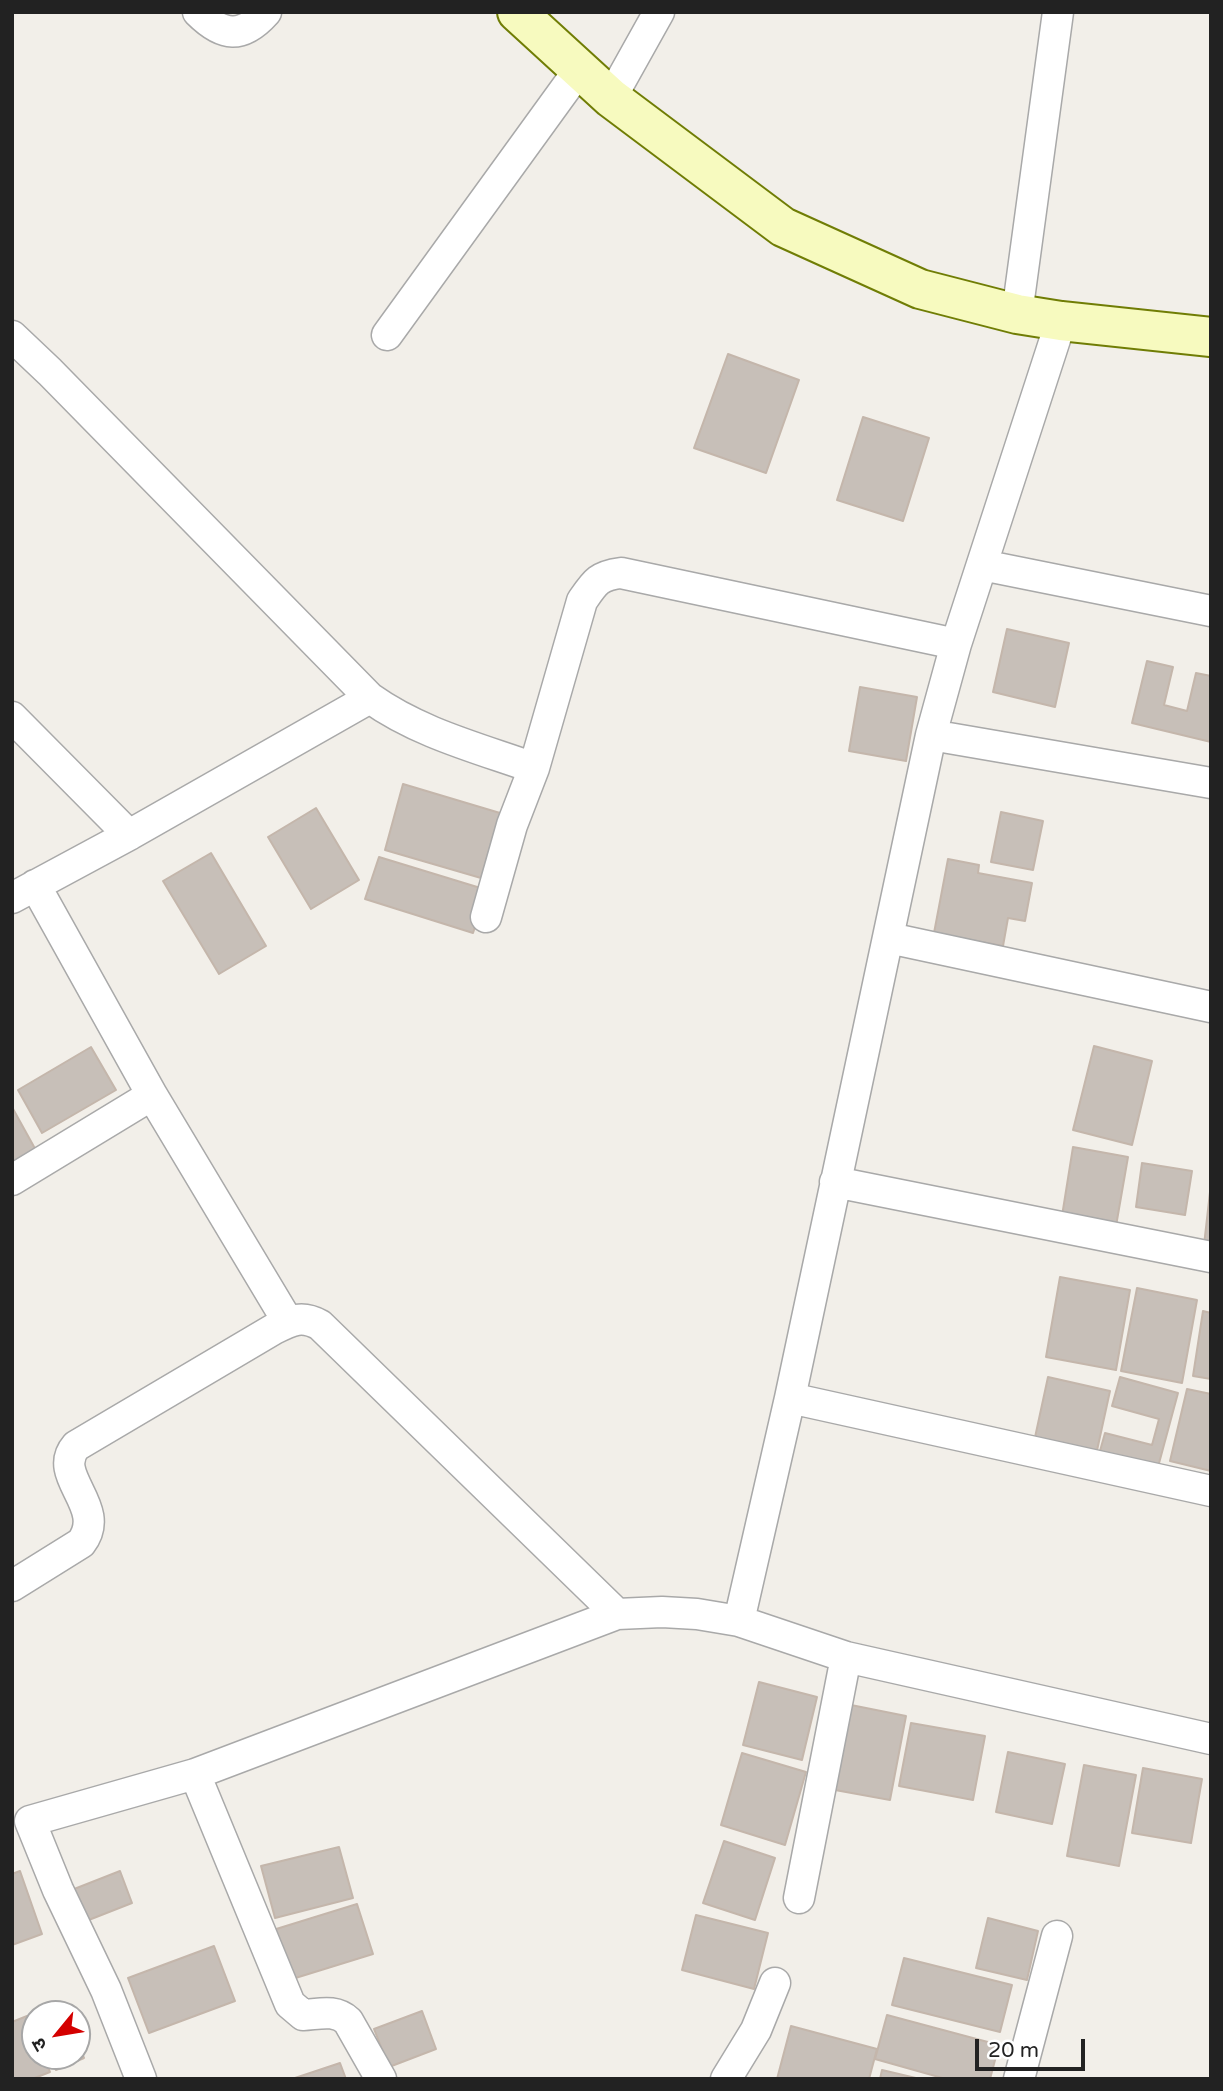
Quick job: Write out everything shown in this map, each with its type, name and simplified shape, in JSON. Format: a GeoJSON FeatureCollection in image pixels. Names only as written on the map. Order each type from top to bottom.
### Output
{"type":"FeatureCollection","features":[{"type":"Feature","properties":{"kind":"street"},"geometry":{"type":"LineString","coordinates":[[198,12],[218,28],[233,33],[245,31],[266,12]]}},
{"type":"Feature","properties":{"kind":"street"},"geometry":{"type":"LineString","coordinates":[[517,12],[611,98],[783,227],[920,289],[1017,314],[1211,337]]}},
{"type":"Feature","properties":{"kind":"street"},"geometry":{"type":"LineString","coordinates":[[611,98],[659,12]]}},
{"type":"Feature","properties":{"kind":"street"},"geometry":{"type":"LineString","coordinates":[[1017,314],[1058,12]]}},
{"type":"Feature","properties":{"kind":"street"},"geometry":{"type":"LineString","coordinates":[[387,335],[579,71]]}},
{"type":"Feature","properties":{"kind":"street"},"geometry":{"type":"LineString","coordinates":[[740,1621],[931,734],[956,644],[1061,321]]}},
{"type":"Feature","properties":{"kind":"street"},"geometry":{"type":"LineString","coordinates":[[12,336],[370,698],[394,716],[534,768]]}},
{"type":"Feature","properties":{"kind":"street"},"geometry":{"type":"LineString","coordinates":[[982,565],[1211,611]]}},
{"type":"Feature","properties":{"kind":"street"},"geometry":{"type":"LineString","coordinates":[[486,917],[512,825],[534,768],[582,601],[604,575],[621,573],[956,644]]}},
{"type":"Feature","properties":{"kind":"street"},"geometry":{"type":"LineString","coordinates":[[288,1322],[152,1095],[24,891],[129,835],[370,698]]}},
{"type":"Feature","properties":{"kind":"street"},"geometry":{"type":"LineString","coordinates":[[12,717],[129,835]]}},
{"type":"Feature","properties":{"kind":"street"},"geometry":{"type":"LineString","coordinates":[[931,734],[1211,783]]}},
{"type":"Feature","properties":{"kind":"street"},"geometry":{"type":"LineString","coordinates":[[889,938],[1211,1007]]}},
{"type":"Feature","properties":{"kind":"street"},"geometry":{"type":"LineString","coordinates":[[12,1180],[152,1095]]}},
{"type":"Feature","properties":{"kind":"street"},"geometry":{"type":"LineString","coordinates":[[835,1182],[1211,1257]]}},
{"type":"Feature","properties":{"kind":"street"},"geometry":{"type":"LineString","coordinates":[[12,1586],[81,1543],[87,1535],[90,1517],[70,1470],[71,1453],[76,1446],[288,1322],[309,1318],[320,1325],[617,1614]]}},
{"type":"Feature","properties":{"kind":"street"},"geometry":{"type":"LineString","coordinates":[[790,1398],[1211,1491]]}},
{"type":"Feature","properties":{"kind":"street"},"geometry":{"type":"LineString","coordinates":[[141,2079],[106,1990],[58,1890],[21,1823],[195,1773],[617,1614],[662,1612],[740,1621],[846,1657],[1211,1739]]}},
{"type":"Feature","properties":{"kind":"street"},"geometry":{"type":"LineString","coordinates":[[799,1898],[846,1657]]}},
{"type":"Feature","properties":{"kind":"street"},"geometry":{"type":"LineString","coordinates":[[195,1773],[290,2004],[303,2015],[333,2012],[341,2015],[348,2021],[381,2079]]}},
{"type":"Feature","properties":{"kind":"street"},"geometry":{"type":"LineString","coordinates":[[1019,2079],[1056,1936]]}},
{"type":"Feature","properties":{"kind":"street"},"geometry":{"type":"LineString","coordinates":[[726,2079],[756,2030],[775,1983]]}},
{"type":"Feature","properties":{"kind":"building"},"geometry":{"type":"Polygon","coordinates":[[[728,354],[799,380],[766,473],[694,448],[728,354]]]}},
{"type":"Feature","properties":{"kind":"building"},"geometry":{"type":"Polygon","coordinates":[[[863,417],[929,438],[903,521],[837,500],[863,417]]]}},
{"type":"Feature","properties":{"kind":"building"},"geometry":{"type":"Polygon","coordinates":[[[1007,629],[1069,643],[1055,707],[993,692],[1007,629]]]}},
{"type":"Feature","properties":{"kind":"building"},"geometry":{"type":"Polygon","coordinates":[[[1147,661],[1173,667],[1164,705],[1187,711],[1196,673],[1211,676],[1211,742],[1132,723],[1147,661]]]}},
{"type":"Feature","properties":{"kind":"building"},"geometry":{"type":"Polygon","coordinates":[[[860,687],[917,697],[906,761],[849,751],[860,687]]]}},
{"type":"Feature","properties":{"kind":"building"},"geometry":{"type":"Polygon","coordinates":[[[403,784],[500,813],[481,878],[385,850],[403,784]]]}},
{"type":"Feature","properties":{"kind":"building"},"geometry":{"type":"Polygon","coordinates":[[[316,808],[359,880],[311,909],[268,837],[316,808]]]}},
{"type":"Feature","properties":{"kind":"building"},"geometry":{"type":"Polygon","coordinates":[[[1001,812],[1043,821],[1033,870],[991,862],[1001,812]]]}},
{"type":"Feature","properties":{"kind":"building"},"geometry":{"type":"Polygon","coordinates":[[[211,853],[266,946],[219,974],[163,881],[211,853]]]}},
{"type":"Feature","properties":{"kind":"building"},"geometry":{"type":"Polygon","coordinates":[[[379,857],[487,890],[473,933],[365,899],[379,857]]]}},
{"type":"Feature","properties":{"kind":"building"},"geometry":{"type":"Polygon","coordinates":[[[948,859],[979,865],[978,873],[1032,883],[1025,921],[1008,918],[1003,946],[934,933],[948,859]]]}},
{"type":"Feature","properties":{"kind":"building"},"geometry":{"type":"Polygon","coordinates":[[[1094,1046],[1152,1061],[1132,1145],[1073,1130],[1094,1046]]]}},
{"type":"Feature","properties":{"kind":"building"},"geometry":{"type":"Polygon","coordinates":[[[91,1047],[116,1090],[42,1133],[18,1090],[91,1047]]]}},
{"type":"Feature","properties":{"kind":"building"},"geometry":{"type":"Polygon","coordinates":[[[12,1107],[38,1154],[12,1167],[12,1107]]]}},
{"type":"Feature","properties":{"kind":"building"},"geometry":{"type":"Polygon","coordinates":[[[1073,1147],[1128,1157],[1116,1226],[1062,1216],[1073,1147]]]}},
{"type":"Feature","properties":{"kind":"building"},"geometry":{"type":"Polygon","coordinates":[[[1142,1163],[1192,1171],[1185,1215],[1136,1207],[1142,1163]]]}},
{"type":"Feature","properties":{"kind":"building"},"geometry":{"type":"Polygon","coordinates":[[[1211,1183],[1211,1246],[1204,1245],[1211,1183]]]}},
{"type":"Feature","properties":{"kind":"building"},"geometry":{"type":"Polygon","coordinates":[[[1060,1277],[1130,1290],[1116,1370],[1046,1357],[1060,1277]]]}},
{"type":"Feature","properties":{"kind":"building"},"geometry":{"type":"Polygon","coordinates":[[[1137,1288],[1197,1300],[1182,1383],[1121,1371],[1137,1288]]]}},
{"type":"Feature","properties":{"kind":"building"},"geometry":{"type":"Polygon","coordinates":[[[1203,1311],[1211,1313],[1211,1379],[1193,1376],[1203,1311]]]}},
{"type":"Feature","properties":{"kind":"building"},"geometry":{"type":"Polygon","coordinates":[[[1048,1377],[1110,1391],[1096,1455],[1034,1442],[1048,1377]]]}},
{"type":"Feature","properties":{"kind":"building"},"geometry":{"type":"Polygon","coordinates":[[[1120,1377],[1178,1393],[1158,1467],[1100,1451],[1105,1433],[1152,1445],[1159,1419],[1112,1406],[1120,1377]]]}},
{"type":"Feature","properties":{"kind":"building"},"geometry":{"type":"Polygon","coordinates":[[[1187,1389],[1211,1394],[1211,1471],[1170,1461],[1187,1389]]]}},
{"type":"Feature","properties":{"kind":"building"},"geometry":{"type":"Polygon","coordinates":[[[759,1682],[817,1697],[802,1760],[743,1745],[759,1682]]]}},
{"type":"Feature","properties":{"kind":"building"},"geometry":{"type":"Polygon","coordinates":[[[851,1705],[906,1716],[890,1800],[835,1790],[851,1705]]]}},
{"type":"Feature","properties":{"kind":"building"},"geometry":{"type":"Polygon","coordinates":[[[911,1723],[985,1736],[973,1800],[899,1786],[911,1723]]]}},
{"type":"Feature","properties":{"kind":"building"},"geometry":{"type":"Polygon","coordinates":[[[1008,1752],[1065,1764],[1052,1824],[996,1812],[1008,1752]]]}},
{"type":"Feature","properties":{"kind":"building"},"geometry":{"type":"Polygon","coordinates":[[[742,1753],[806,1772],[785,1845],[721,1825],[742,1753]]]}},
{"type":"Feature","properties":{"kind":"building"},"geometry":{"type":"Polygon","coordinates":[[[1084,1765],[1136,1775],[1119,1866],[1067,1856],[1084,1765]]]}},
{"type":"Feature","properties":{"kind":"building"},"geometry":{"type":"Polygon","coordinates":[[[1143,1768],[1202,1779],[1191,1843],[1132,1833],[1143,1768]]]}},
{"type":"Feature","properties":{"kind":"building"},"geometry":{"type":"Polygon","coordinates":[[[724,1841],[775,1858],[755,1920],[703,1903],[724,1841]]]}},
{"type":"Feature","properties":{"kind":"building"},"geometry":{"type":"Polygon","coordinates":[[[339,1847],[353,1898],[275,1918],[261,1866],[339,1847]]]}},
{"type":"Feature","properties":{"kind":"building"},"geometry":{"type":"Polygon","coordinates":[[[20,1871],[42,1934],[12,1945],[12,1874],[20,1871]]]}},
{"type":"Feature","properties":{"kind":"building"},"geometry":{"type":"Polygon","coordinates":[[[120,1871],[132,1903],[76,1925],[64,1893],[120,1871]]]}},
{"type":"Feature","properties":{"kind":"building"},"geometry":{"type":"Polygon","coordinates":[[[357,1904],[373,1954],[289,1980],[273,1930],[357,1904]]]}},
{"type":"Feature","properties":{"kind":"building"},"geometry":{"type":"Polygon","coordinates":[[[696,1915],[768,1933],[754,1989],[682,1970],[696,1915]]]}},
{"type":"Feature","properties":{"kind":"building"},"geometry":{"type":"Polygon","coordinates":[[[988,1918],[1038,1931],[1027,1980],[976,1968],[988,1918]]]}},
{"type":"Feature","properties":{"kind":"building"},"geometry":{"type":"Polygon","coordinates":[[[214,1946],[235,2001],[149,2033],[128,1978],[214,1946]]]}},
{"type":"Feature","properties":{"kind":"building"},"geometry":{"type":"Polygon","coordinates":[[[904,1958],[1012,1985],[1000,2032],[892,2005],[904,1958]]]}},
{"type":"Feature","properties":{"kind":"building"},"geometry":{"type":"Polygon","coordinates":[[[422,2011],[436,2049],[389,2067],[374,2029],[422,2011]]]}},
{"type":"Feature","properties":{"kind":"building"},"geometry":{"type":"Polygon","coordinates":[[[887,2015],[999,2045],[990,2079],[946,2079],[875,2059],[887,2015]]]}},
{"type":"Feature","properties":{"kind":"building"},"geometry":{"type":"Polygon","coordinates":[[[21,2018],[21,2070],[50,2072],[32,2079],[12,2079],[12,2022],[21,2018]]]}},
{"type":"Feature","properties":{"kind":"building"},"geometry":{"type":"Polygon","coordinates":[[[791,2026],[877,2049],[869,2079],[777,2079],[791,2026]]]}},
{"type":"Feature","properties":{"kind":"building"},"geometry":{"type":"Polygon","coordinates":[[[340,2063],[346,2079],[292,2079],[340,2063]]]}},
{"type":"Feature","properties":{"kind":"building"},"geometry":{"type":"Polygon","coordinates":[[[882,2070],[920,2079],[880,2079],[882,2070]]]}}]}
